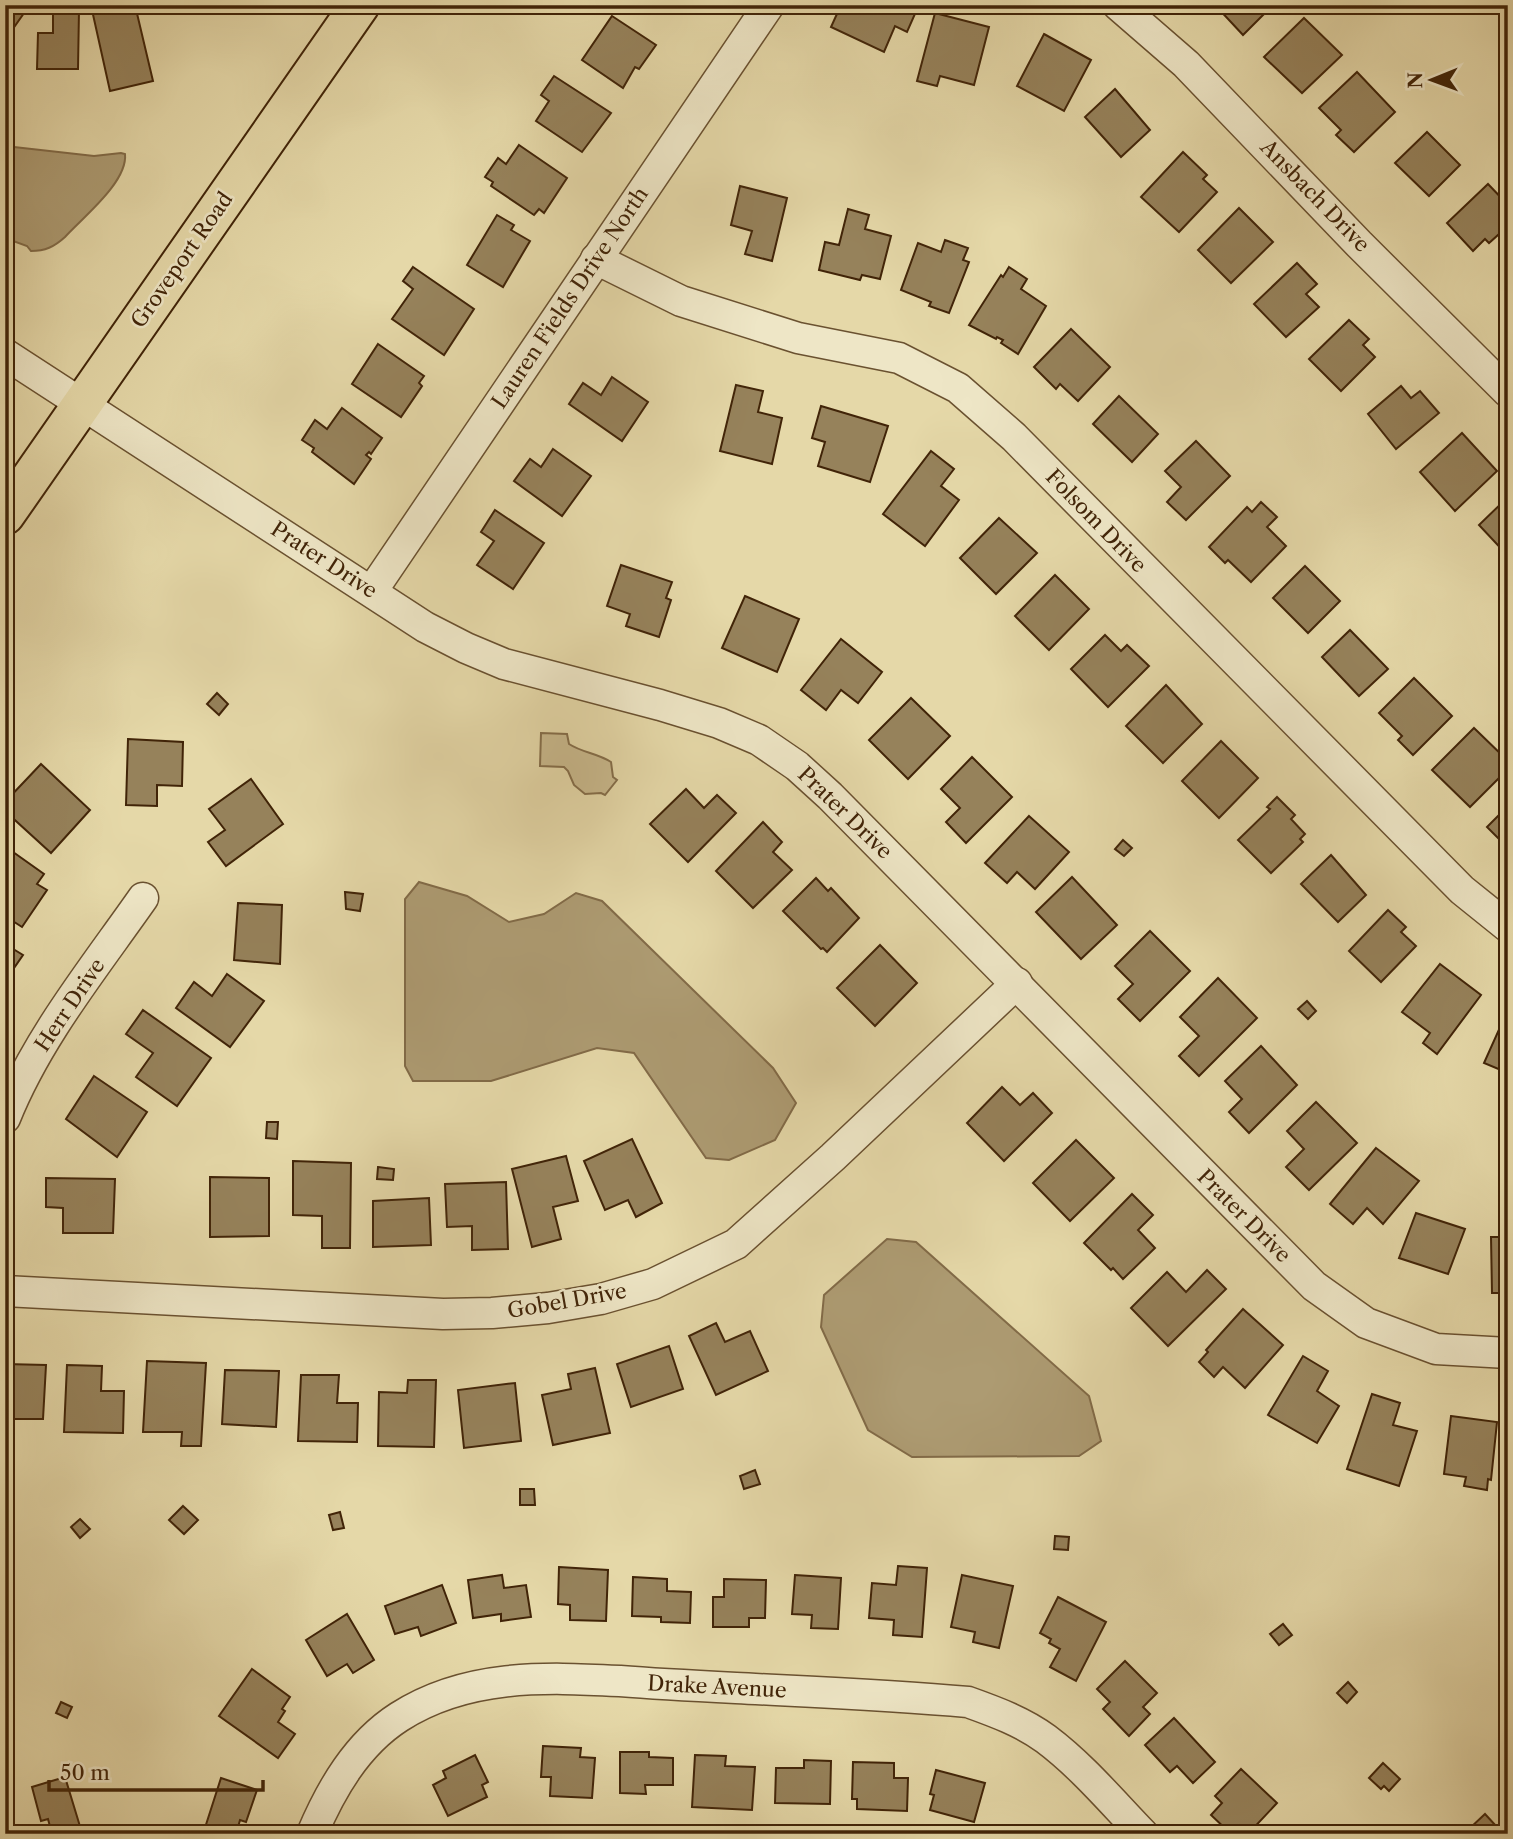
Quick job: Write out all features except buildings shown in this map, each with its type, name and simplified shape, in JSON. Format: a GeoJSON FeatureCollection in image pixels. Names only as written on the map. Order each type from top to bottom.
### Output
{"type":"FeatureCollection","features":[{"type":"Feature","properties":{"kind":"main road","name":"Groveport Road"},"geometry":{"type":"LineString","coordinates":[[5,515],[360,5]]}},
{"type":"Feature","properties":{"kind":"street","name":"Lauren Fields Drive North"},"geometry":{"type":"LineString","coordinates":[[372,591],[769,5]]}},
{"type":"Feature","properties":{"kind":"street","name":"Ansbach Drive"},"geometry":{"type":"LineString","coordinates":[[1118,5],[1186,64],[1359,244],[1508,392]]}},
{"type":"Feature","properties":{"kind":"street","name":"Folsom Drive"},"geometry":{"type":"LineString","coordinates":[[596,259],[681,301],[798,338],[899,358],[958,388],[1014,437],[1462,890],[1508,926]]}},
{"type":"Feature","properties":{"kind":"street","name":"Prater Drive"},"geometry":{"type":"LineString","coordinates":[[5,354],[425,627],[466,648],[504,664],[719,723],[759,740],[797,766],[830,796],[1314,1286],[1366,1324],[1436,1349],[1508,1353]]}},
{"type":"Feature","properties":{"kind":"street","name":"Herr Drive"},"geometry":{"type":"LineString","coordinates":[[5,1118],[43,1043],[143,898]]}},
{"type":"Feature","properties":{"kind":"street","name":"Gobel Drive"},"geometry":{"type":"LineString","coordinates":[[5,1291],[443,1314],[548,1308],[601,1299],[653,1284],[736,1244],[1017,984]]}},
{"type":"Feature","properties":{"kind":"street","name":"Drake Avenue"},"geometry":{"type":"LineString","coordinates":[[312,1834],[325,1803],[350,1763],[377,1734],[399,1717],[444,1695],[474,1685],[548,1678],[968,1702],[1014,1719],[1046,1739],[1143,1834]]}},
{"type":"Feature","properties":{"kind":"shaded area"},"geometry":{"type":"Polygon","coordinates":[[[5,146],[94,156],[121,153],[125,154],[124,165],[112,188],[65,237],[49,248],[31,251],[27,246],[5,238],[5,146]]]}},
{"type":"Feature","properties":{"kind":"shaded area"},"geometry":{"type":"Polygon","coordinates":[[[541,733],[567,734],[569,744],[611,762],[613,777],[617,780],[605,795],[585,794],[574,785],[564,767],[540,766],[541,733]]]}},
{"type":"Feature","properties":{"kind":"shaded area"},"geometry":{"type":"Polygon","coordinates":[[[419,882],[467,896],[509,922],[544,914],[576,893],[602,901],[773,1068],[796,1103],[775,1140],[729,1160],[706,1158],[634,1053],[597,1048],[491,1081],[413,1081],[405,1066],[405,899],[419,882]]]}},
{"type":"Feature","properties":{"kind":"shaded area"},"geometry":{"type":"Polygon","coordinates":[[[887,1239],[916,1242],[1089,1396],[1101,1441],[1079,1456],[912,1457],[868,1430],[821,1327],[824,1295],[887,1239]]]}}]}
